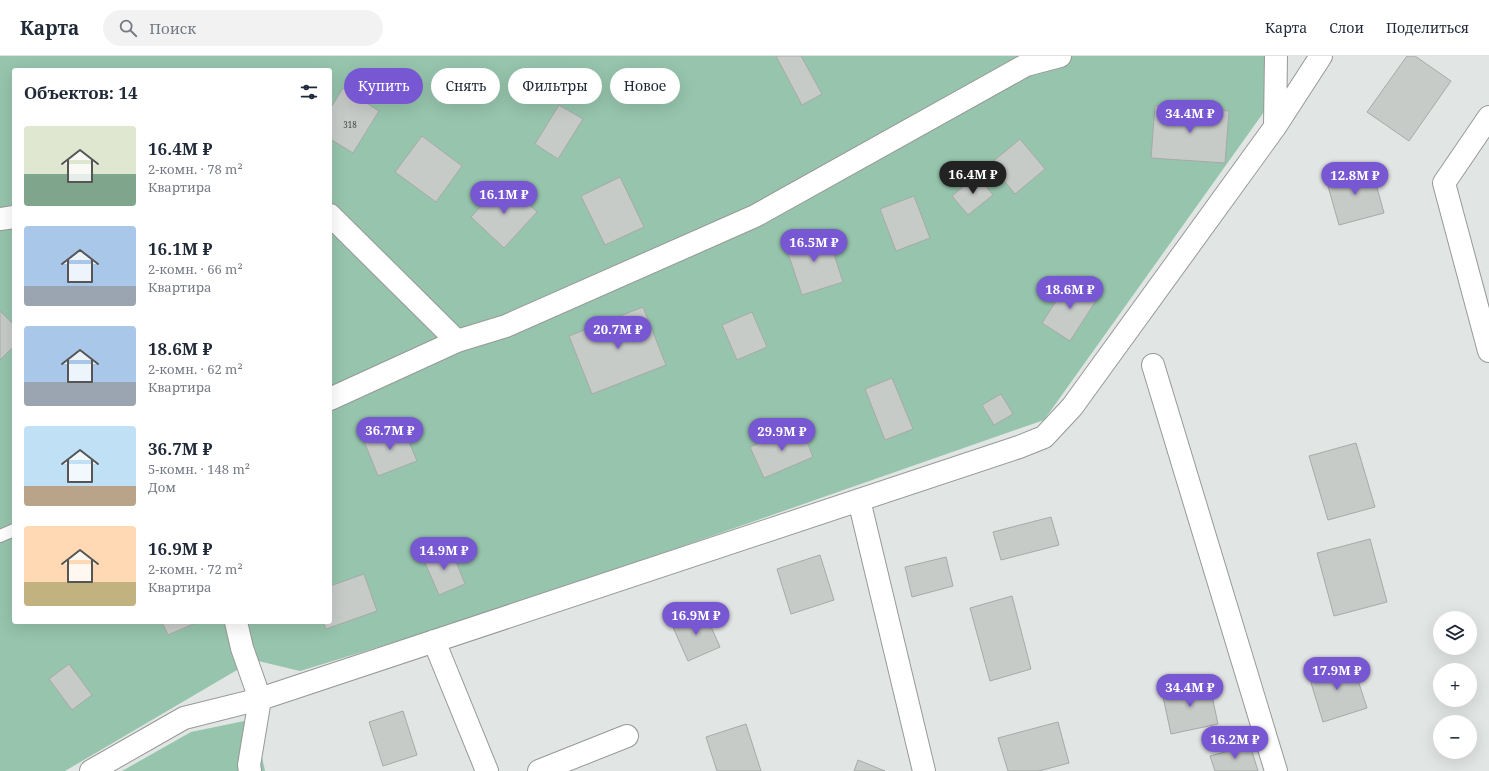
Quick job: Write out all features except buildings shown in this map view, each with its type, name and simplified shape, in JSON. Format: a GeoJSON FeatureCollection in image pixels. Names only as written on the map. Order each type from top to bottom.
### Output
{"type":"FeatureCollection","features":[{"type":"Feature","properties":{"kind":"street"},"geometry":{"type":"LineString","coordinates":[[332,398],[456,342],[506,326],[755,216],[1026,65],[1060,56]]}},
{"type":"Feature","properties":{"kind":"street"},"geometry":{"type":"LineString","coordinates":[[1275,127],[1276,56]]}},
{"type":"Feature","properties":{"kind":"street"},"geometry":{"type":"LineString","coordinates":[[91,771],[184,718],[260,699],[1019,447],[1044,437],[1072,407],[1275,127],[1321,56]]}},
{"type":"Feature","properties":{"kind":"street"},"geometry":{"type":"LineString","coordinates":[[1489,117],[1444,183],[1489,351]]}},
{"type":"Feature","properties":{"kind":"street"},"geometry":{"type":"LineString","coordinates":[[0,220],[12,217]]}},
{"type":"Feature","properties":{"kind":"street"},"geometry":{"type":"LineString","coordinates":[[332,217],[456,342]]}},
{"type":"Feature","properties":{"kind":"street"},"geometry":{"type":"LineString","coordinates":[[1153,365],[1276,771]]}},
{"type":"Feature","properties":{"kind":"street"},"geometry":{"type":"LineString","coordinates":[[859,500],[924,771]]}},
{"type":"Feature","properties":{"kind":"street"},"geometry":{"type":"LineString","coordinates":[[236,624],[242,648],[260,699],[249,766],[250,771]]}},
{"type":"Feature","properties":{"kind":"street"},"geometry":{"type":"LineString","coordinates":[[434,641],[487,771]]}},
{"type":"Feature","properties":{"kind":"street"},"geometry":{"type":"LineString","coordinates":[[539,771],[627,736]]}},
{"type":"Feature","properties":{"kind":"lane"},"geometry":{"type":"LineString","coordinates":[[0,536],[12,531]]}},
{"type":"Feature","properties":{"kind":"green space"},"geometry":{"type":"Polygon","coordinates":[[[0,56],[1270,56],[1266,109],[1044,420],[503,609],[300,671],[254,660],[65,771],[0,771],[0,56]]]}},
{"type":"Feature","properties":{"kind":"green space"},"geometry":{"type":"Polygon","coordinates":[[[254,719],[265,771],[122,771],[191,732],[254,719]]]}}]}
